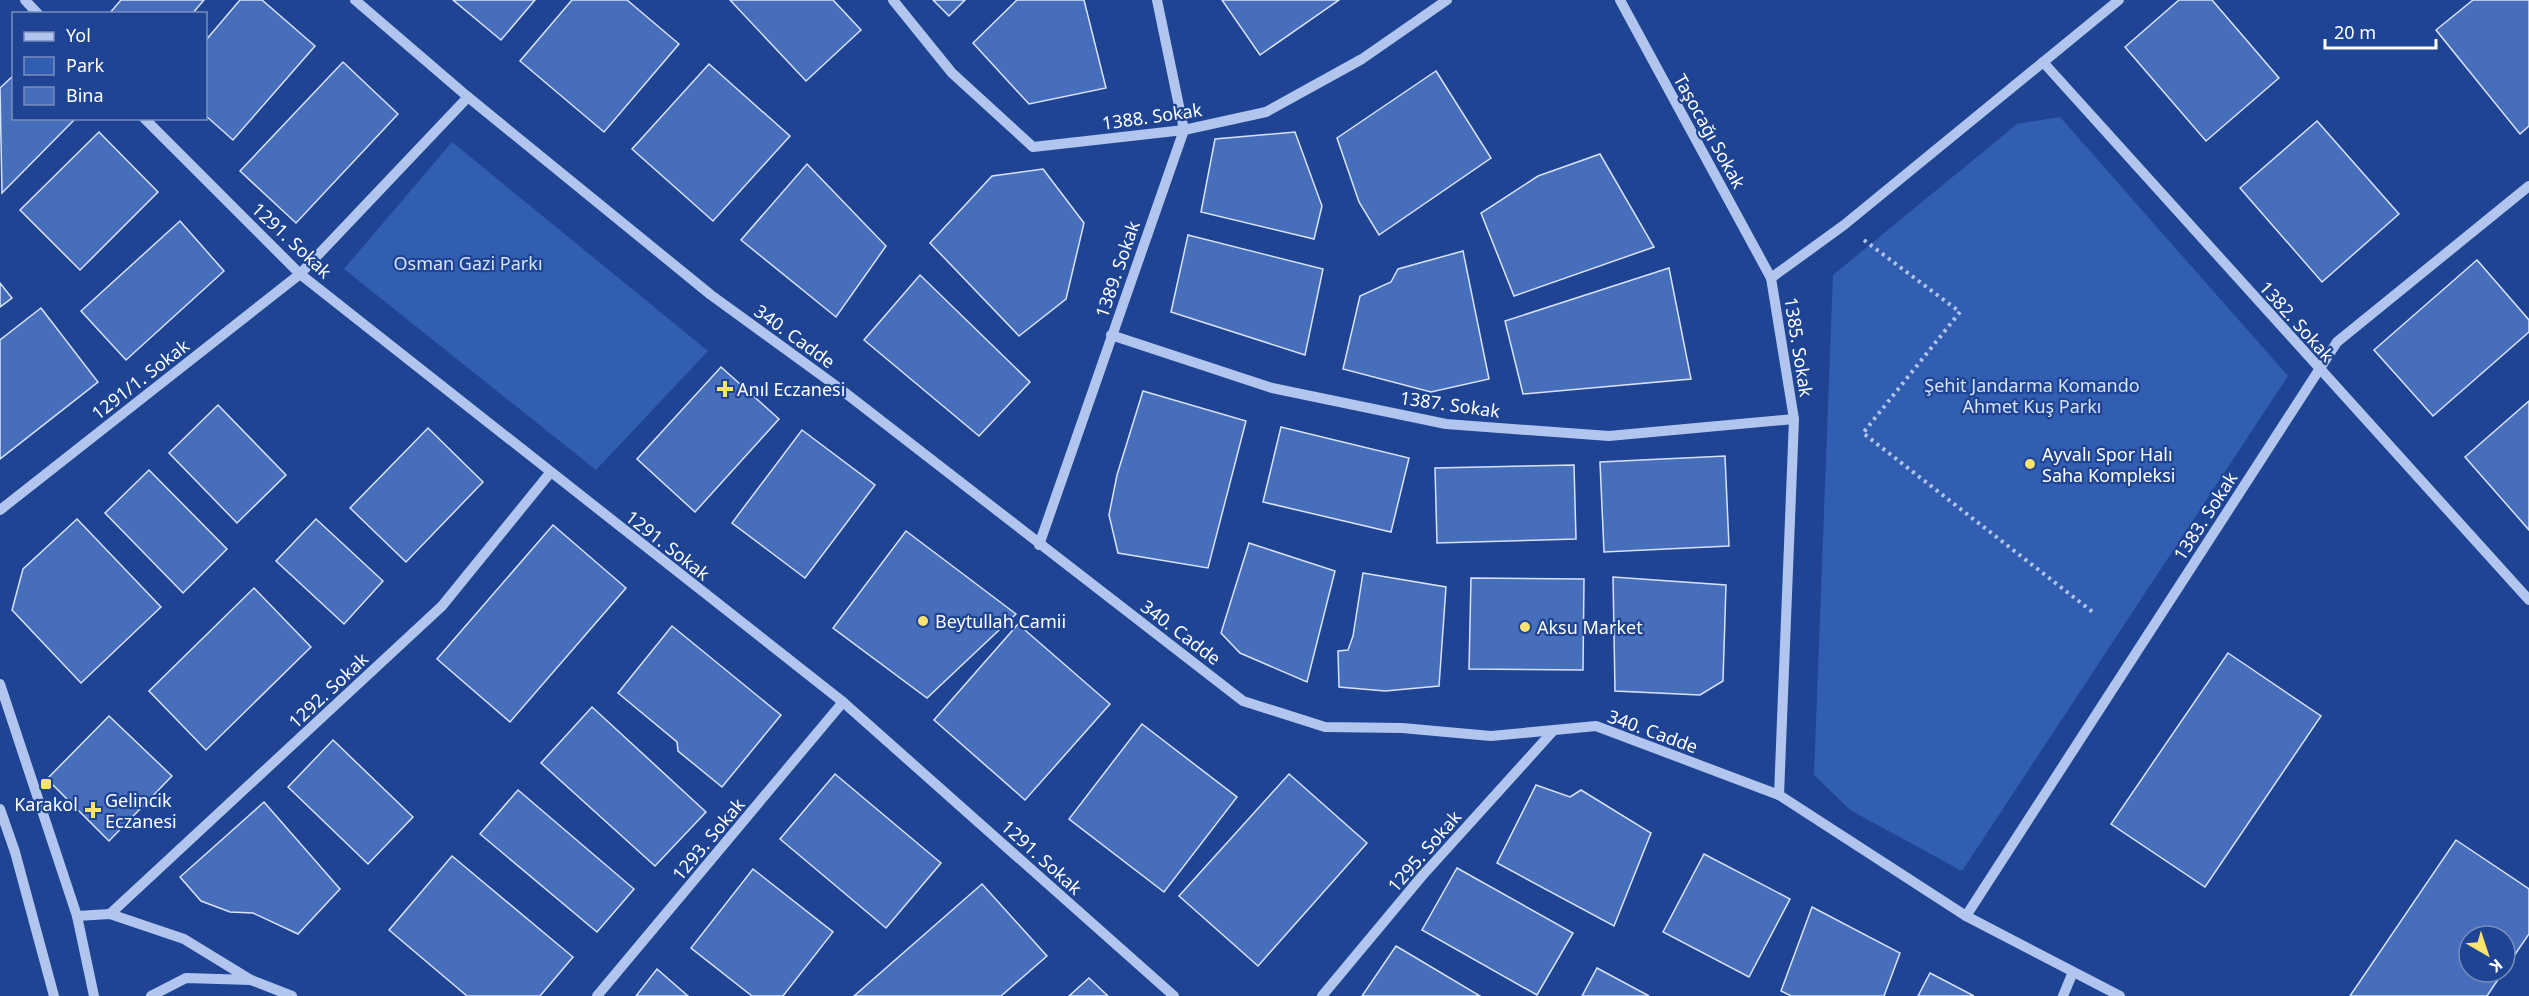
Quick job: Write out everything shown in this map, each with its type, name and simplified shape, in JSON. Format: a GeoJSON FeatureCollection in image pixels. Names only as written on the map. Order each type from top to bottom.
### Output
{"type":"FeatureCollection","features":[{"type":"Feature","properties":{"kind":"street"},"geometry":{"type":"LineString","coordinates":[[25,0],[36,12]]}},
{"type":"Feature","properties":{"kind":"street","name":"340. Cadde"},"geometry":{"type":"LineString","coordinates":[[355,0],[468,97],[711,295],[839,388],[1243,701],[1325,727],[1402,728],[1491,736],[1596,726],[1779,795],[1966,916],[2120,996]]}},
{"type":"Feature","properties":{"kind":"street","name":"1388. Sokak"},"geometry":{"type":"LineString","coordinates":[[893,0],[952,74],[1033,147],[1184,130],[1266,112],[1362,58],[1447,0]]}},
{"type":"Feature","properties":{"kind":"street"},"geometry":{"type":"LineString","coordinates":[[1157,0],[1184,130]]}},
{"type":"Feature","properties":{"kind":"street","name":"Taşocağı Sokak"},"geometry":{"type":"LineString","coordinates":[[1620,0],[1771,278]]}},
{"type":"Feature","properties":{"kind":"street","name":"1385. Sokak"},"geometry":{"type":"LineString","coordinates":[[1779,795],[1794,419],[1771,278],[1844,225],[2119,0]]}},
{"type":"Feature","properties":{"kind":"street","name":"1382. Sokak"},"geometry":{"type":"LineString","coordinates":[[2043,62],[2529,600]]}},
{"type":"Feature","properties":{"kind":"street","name":"1291/1. Sokak"},"geometry":{"type":"LineString","coordinates":[[0,510],[300,274],[468,97]]}},
{"type":"Feature","properties":{"kind":"street","name":"1291. Sokak"},"geometry":{"type":"LineString","coordinates":[[146,120],[300,274],[843,702],[1174,996]]}},
{"type":"Feature","properties":{"kind":"street","name":"1389. Sokak"},"geometry":{"type":"LineString","coordinates":[[1039,545],[1184,130]]}},
{"type":"Feature","properties":{"kind":"street","name":"1383. Sokak"},"geometry":{"type":"LineString","coordinates":[[1966,916],[2337,342],[2529,186]]}},
{"type":"Feature","properties":{"kind":"street","name":"1387. Sokak"},"geometry":{"type":"LineString","coordinates":[[1111,335],[1272,388],[1446,424],[1609,436],[1794,419]]}},
{"type":"Feature","properties":{"kind":"street","name":"1292. Sokak"},"geometry":{"type":"LineString","coordinates":[[110,914],[442,606],[550,473]]}},
{"type":"Feature","properties":{"kind":"street"},"geometry":{"type":"LineString","coordinates":[[0,684],[77,916],[94,996]]}},
{"type":"Feature","properties":{"kind":"street","name":"1293. Sokak"},"geometry":{"type":"LineString","coordinates":[[597,996],[843,702]]}},
{"type":"Feature","properties":{"kind":"street","name":"1295. Sokak"},"geometry":{"type":"LineString","coordinates":[[1322,996],[1422,876],[1554,730]]}},
{"type":"Feature","properties":{"kind":"street"},"geometry":{"type":"LineString","coordinates":[[0,809],[18,863],[54,996]]}},
{"type":"Feature","properties":{"kind":"street"},"geometry":{"type":"LineString","coordinates":[[77,916],[110,914],[184,939],[251,980],[292,996]]}},
{"type":"Feature","properties":{"kind":"street"},"geometry":{"type":"LineString","coordinates":[[2062,996],[2073,972]]}},
{"type":"Feature","properties":{"kind":"street"},"geometry":{"type":"LineString","coordinates":[[151,996],[186,978],[251,980]]}},
{"type":"Feature","properties":{"kind":"path"},"geometry":{"type":"LineString","coordinates":[[1844,225],[1960,312],[1863,433],[2094,613]]}},
{"type":"Feature","properties":{"kind":"green space","name":"Şehit Jandarma Komando Ahmet Kuş Parkı"},"geometry":{"type":"Polygon","coordinates":[[[2060,117],[2288,376],[1962,871],[1850,810],[1814,775],[1833,275],[2017,124],[2060,117]]]}},
{"type":"Feature","properties":{"kind":"green space","name":"Osman Gazi Parkı"},"geometry":{"type":"Polygon","coordinates":[[[452,142],[708,351],[596,470],[344,269],[452,142]]]}},
{"type":"Feature","properties":{"kind":"building"},"geometry":{"type":"Polygon","coordinates":[[[121,0],[204,0],[194,12],[111,12],[121,0]]]}},
{"type":"Feature","properties":{"kind":"building"},"geometry":{"type":"Polygon","coordinates":[[[240,0],[262,0],[315,46],[233,140],[207,117],[207,39],[240,0]]]}},
{"type":"Feature","properties":{"kind":"building"},"geometry":{"type":"Polygon","coordinates":[[[453,0],[535,0],[501,40],[453,0]]]}},
{"type":"Feature","properties":{"kind":"building"},"geometry":{"type":"Polygon","coordinates":[[[572,0],[627,0],[679,44],[604,132],[520,61],[572,0]]]}},
{"type":"Feature","properties":{"kind":"building"},"geometry":{"type":"Polygon","coordinates":[[[730,0],[833,0],[861,30],[806,81],[730,0]]]}},
{"type":"Feature","properties":{"kind":"building"},"geometry":{"type":"Polygon","coordinates":[[[933,0],[965,0],[949,16],[933,0]]]}},
{"type":"Feature","properties":{"kind":"building"},"geometry":{"type":"Polygon","coordinates":[[[1017,0],[1084,0],[1106,88],[1029,104],[973,43],[1017,0]]]}},
{"type":"Feature","properties":{"kind":"building"},"geometry":{"type":"Polygon","coordinates":[[[1222,0],[1339,0],[1260,55],[1222,0]]]}},
{"type":"Feature","properties":{"kind":"building"},"geometry":{"type":"Polygon","coordinates":[[[2179,0],[2212,0],[2279,78],[2206,141],[2125,47],[2179,0]]]}},
{"type":"Feature","properties":{"kind":"building"},"geometry":{"type":"Polygon","coordinates":[[[2473,0],[2529,0],[2529,126],[2520,134],[2436,30],[2473,0]]]}},
{"type":"Feature","properties":{"kind":"building"},"geometry":{"type":"Polygon","coordinates":[[[343,62],[398,114],[296,223],[240,171],[343,62]]]}},
{"type":"Feature","properties":{"kind":"building"},"geometry":{"type":"Polygon","coordinates":[[[709,64],[790,136],[713,221],[632,149],[709,64]]]}},
{"type":"Feature","properties":{"kind":"building"},"geometry":{"type":"Polygon","coordinates":[[[1436,71],[1491,158],[1379,235],[1359,202],[1337,138],[1436,71]]]}},
{"type":"Feature","properties":{"kind":"building"},"geometry":{"type":"Polygon","coordinates":[[[12,77],[12,120],[74,120],[2,193],[0,88],[12,77]]]}},
{"type":"Feature","properties":{"kind":"building"},"geometry":{"type":"Polygon","coordinates":[[[2317,121],[2399,214],[2322,282],[2240,188],[2317,121]]]}},
{"type":"Feature","properties":{"kind":"building"},"geometry":{"type":"Polygon","coordinates":[[[99,132],[158,192],[80,270],[20,210],[99,132]]]}},
{"type":"Feature","properties":{"kind":"building"},"geometry":{"type":"Polygon","coordinates":[[[1295,132],[1322,206],[1314,239],[1201,212],[1215,139],[1295,132]]]}},
{"type":"Feature","properties":{"kind":"building"},"geometry":{"type":"Polygon","coordinates":[[[1600,154],[1654,247],[1514,296],[1481,213],[1538,176],[1600,154]]]}},
{"type":"Feature","properties":{"kind":"building"},"geometry":{"type":"Polygon","coordinates":[[[807,164],[886,246],[836,317],[741,240],[807,164]]]}},
{"type":"Feature","properties":{"kind":"building"},"geometry":{"type":"Polygon","coordinates":[[[1043,169],[1084,223],[1066,299],[1019,336],[930,243],[992,176],[1043,169]]]}},
{"type":"Feature","properties":{"kind":"building"},"geometry":{"type":"Polygon","coordinates":[[[180,221],[224,271],[126,360],[81,311],[180,221]]]}},
{"type":"Feature","properties":{"kind":"building"},"geometry":{"type":"Polygon","coordinates":[[[1188,235],[1323,269],[1305,355],[1171,312],[1188,235]]]}},
{"type":"Feature","properties":{"kind":"building"},"geometry":{"type":"Polygon","coordinates":[[[1463,251],[1489,379],[1431,392],[1343,369],[1360,296],[1391,282],[1398,269],[1463,251]]]}},
{"type":"Feature","properties":{"kind":"building"},"geometry":{"type":"Polygon","coordinates":[[[2477,260],[2529,320],[2529,332],[2433,416],[2374,350],[2477,260]]]}},
{"type":"Feature","properties":{"kind":"building"},"geometry":{"type":"Polygon","coordinates":[[[1669,268],[1691,379],[1523,394],[1505,321],[1669,268]]]}},
{"type":"Feature","properties":{"kind":"building"},"geometry":{"type":"Polygon","coordinates":[[[920,275],[1030,382],[979,436],[864,340],[920,275]]]}},
{"type":"Feature","properties":{"kind":"building"},"geometry":{"type":"Polygon","coordinates":[[[0,283],[12,298],[0,307],[0,283]]]}},
{"type":"Feature","properties":{"kind":"building"},"geometry":{"type":"Polygon","coordinates":[[[41,308],[98,382],[0,459],[0,340],[41,308]]]}},
{"type":"Feature","properties":{"kind":"building"},"geometry":{"type":"Polygon","coordinates":[[[721,367],[779,419],[695,512],[637,459],[721,367]]]}},
{"type":"Feature","properties":{"kind":"building"},"geometry":{"type":"Polygon","coordinates":[[[1143,391],[1246,421],[1208,568],[1118,553],[1109,515],[1117,475],[1143,391]]]}},
{"type":"Feature","properties":{"kind":"building"},"geometry":{"type":"Polygon","coordinates":[[[2529,401],[2529,530],[2465,457],[2529,401]]]}},
{"type":"Feature","properties":{"kind":"building"},"geometry":{"type":"Polygon","coordinates":[[[218,405],[286,475],[237,523],[169,453],[218,405]]]}},
{"type":"Feature","properties":{"kind":"building"},"geometry":{"type":"Polygon","coordinates":[[[1281,427],[1409,458],[1391,532],[1263,502],[1281,427]]]}},
{"type":"Feature","properties":{"kind":"building"},"geometry":{"type":"Polygon","coordinates":[[[428,428],[483,482],[406,562],[350,508],[428,428]]]}},
{"type":"Feature","properties":{"kind":"building"},"geometry":{"type":"Polygon","coordinates":[[[802,430],[875,485],[805,578],[732,523],[802,430]]]}},
{"type":"Feature","properties":{"kind":"building"},"geometry":{"type":"Polygon","coordinates":[[[1725,456],[1729,546],[1604,552],[1600,462],[1725,456]]]}},
{"type":"Feature","properties":{"kind":"building"},"geometry":{"type":"Polygon","coordinates":[[[1574,465],[1576,539],[1437,543],[1435,468],[1574,465]]]}},
{"type":"Feature","properties":{"kind":"building"},"geometry":{"type":"Polygon","coordinates":[[[149,470],[227,549],[183,593],[105,513],[149,470]]]}},
{"type":"Feature","properties":{"kind":"building"},"geometry":{"type":"Polygon","coordinates":[[[77,519],[161,607],[81,683],[12,610],[23,569],[77,519]]]}},
{"type":"Feature","properties":{"kind":"building"},"geometry":{"type":"Polygon","coordinates":[[[316,519],[383,581],[344,624],[276,561],[316,519]]]}},
{"type":"Feature","properties":{"kind":"building"},"geometry":{"type":"Polygon","coordinates":[[[553,525],[626,588],[510,722],[437,659],[553,525]]]}},
{"type":"Feature","properties":{"kind":"building","name":"Beytullah Camii"},"geometry":{"type":"Polygon","coordinates":[[[906,531],[1016,614],[927,698],[833,628],[906,531]]]}},
{"type":"Feature","properties":{"kind":"building"},"geometry":{"type":"Polygon","coordinates":[[[1249,543],[1335,571],[1307,682],[1240,653],[1221,633],[1249,543]]]}},
{"type":"Feature","properties":{"kind":"building"},"geometry":{"type":"Polygon","coordinates":[[[1363,573],[1446,587],[1439,686],[1385,691],[1339,687],[1338,651],[1348,650],[1353,636],[1363,573]]]}},
{"type":"Feature","properties":{"kind":"building"},"geometry":{"type":"Polygon","coordinates":[[[1613,577],[1726,585],[1723,681],[1700,695],[1615,691],[1613,577]]]}},
{"type":"Feature","properties":{"kind":"building"},"geometry":{"type":"Polygon","coordinates":[[[1471,578],[1584,579],[1583,670],[1469,669],[1471,578]]]}},
{"type":"Feature","properties":{"kind":"building"},"geometry":{"type":"Polygon","coordinates":[[[254,588],[311,647],[206,750],[149,691],[254,588]]]}},
{"type":"Feature","properties":{"kind":"building"},"geometry":{"type":"Polygon","coordinates":[[[1018,624],[1110,704],[1025,800],[934,720],[1018,624]]]}},
{"type":"Feature","properties":{"kind":"building"},"geometry":{"type":"Polygon","coordinates":[[[672,626],[781,715],[722,787],[678,751],[677,742],[618,693],[672,626]]]}},
{"type":"Feature","properties":{"kind":"building"},"geometry":{"type":"Polygon","coordinates":[[[2228,653],[2321,716],[2205,887],[2111,824],[2228,653]]]}},
{"type":"Feature","properties":{"kind":"building"},"geometry":{"type":"Polygon","coordinates":[[[592,707],[706,812],[655,866],[541,763],[592,707]]]}},
{"type":"Feature","properties":{"kind":"building"},"geometry":{"type":"Polygon","coordinates":[[[109,716],[172,776],[109,841],[47,779],[109,716]]]}},
{"type":"Feature","properties":{"kind":"building"},"geometry":{"type":"Polygon","coordinates":[[[1142,724],[1237,797],[1164,892],[1069,819],[1142,724]]]}},
{"type":"Feature","properties":{"kind":"building"},"geometry":{"type":"Polygon","coordinates":[[[333,740],[413,817],[368,864],[288,787],[333,740]]]}},
{"type":"Feature","properties":{"kind":"building"},"geometry":{"type":"Polygon","coordinates":[[[835,774],[941,863],[886,928],[780,839],[835,774]]]}},
{"type":"Feature","properties":{"kind":"building"},"geometry":{"type":"Polygon","coordinates":[[[1289,774],[1367,843],[1258,966],[1179,896],[1289,774]]]}},
{"type":"Feature","properties":{"kind":"building"},"geometry":{"type":"Polygon","coordinates":[[[1536,785],[1570,797],[1581,790],[1651,833],[1614,926],[1497,863],[1536,785]]]}},
{"type":"Feature","properties":{"kind":"building"},"geometry":{"type":"Polygon","coordinates":[[[518,790],[634,889],[597,932],[480,834],[518,790]]]}},
{"type":"Feature","properties":{"kind":"building"},"geometry":{"type":"Polygon","coordinates":[[[264,802],[340,889],[298,934],[253,913],[230,912],[201,901],[180,877],[264,802]]]}},
{"type":"Feature","properties":{"kind":"building"},"geometry":{"type":"Polygon","coordinates":[[[2456,840],[2529,889],[2529,934],[2517,952],[2517,924],[2457,924],[2457,984],[2495,984],[2487,996],[2350,996],[2456,840]]]}},
{"type":"Feature","properties":{"kind":"building"},"geometry":{"type":"Polygon","coordinates":[[[1704,854],[1790,899],[1749,977],[1663,932],[1704,854]]]}},
{"type":"Feature","properties":{"kind":"building"},"geometry":{"type":"Polygon","coordinates":[[[452,856],[573,957],[540,996],[467,996],[389,930],[452,856]]]}},
{"type":"Feature","properties":{"kind":"building"},"geometry":{"type":"Polygon","coordinates":[[[1457,868],[1573,933],[1537,995],[1422,930],[1457,868]]]}},
{"type":"Feature","properties":{"kind":"building"},"geometry":{"type":"Polygon","coordinates":[[[753,869],[833,932],[783,996],[752,996],[691,948],[753,869]]]}},
{"type":"Feature","properties":{"kind":"building"},"geometry":{"type":"Polygon","coordinates":[[[982,884],[1047,956],[1001,996],[854,996],[982,884]]]}},
{"type":"Feature","properties":{"kind":"building"},"geometry":{"type":"Polygon","coordinates":[[[1812,907],[1900,953],[1884,996],[1791,996],[1781,991],[1812,907]]]}},
{"type":"Feature","properties":{"kind":"building"},"geometry":{"type":"Polygon","coordinates":[[[1396,946],[1480,996],[1362,996],[1396,946]]]}},
{"type":"Feature","properties":{"kind":"building"},"geometry":{"type":"Polygon","coordinates":[[[1597,968],[1649,996],[1582,996],[1597,968]]]}},
{"type":"Feature","properties":{"kind":"building"},"geometry":{"type":"Polygon","coordinates":[[[657,969],[688,996],[636,996],[657,969]]]}},
{"type":"Feature","properties":{"kind":"building"},"geometry":{"type":"Polygon","coordinates":[[[1930,973],[1974,996],[1918,996],[1930,973]]]}},
{"type":"Feature","properties":{"kind":"building"},"geometry":{"type":"Polygon","coordinates":[[[1089,978],[1108,996],[1069,996],[1089,978]]]}},
{"type":"Feature","properties":{"kind":"place","name":"Anıl Eczanesi"},"geometry":{"type":"Point","coordinates":[725,389]}},
{"type":"Feature","properties":{"kind":"place","name":"Ayvalı Spor Halı Saha Kompleksi"},"geometry":{"type":"Point","coordinates":[2030,464]}},
{"type":"Feature","properties":{"kind":"place","name":"Beytullah Camii"},"geometry":{"type":"Point","coordinates":[923,621]}},
{"type":"Feature","properties":{"kind":"place","name":"Aksu Market"},"geometry":{"type":"Point","coordinates":[1525,627]}},
{"type":"Feature","properties":{"kind":"place","name":"Karakol"},"geometry":{"type":"Point","coordinates":[46,784]}},
{"type":"Feature","properties":{"kind":"place","name":"Gelincik Eczanesi"},"geometry":{"type":"Point","coordinates":[93,810]}}]}
